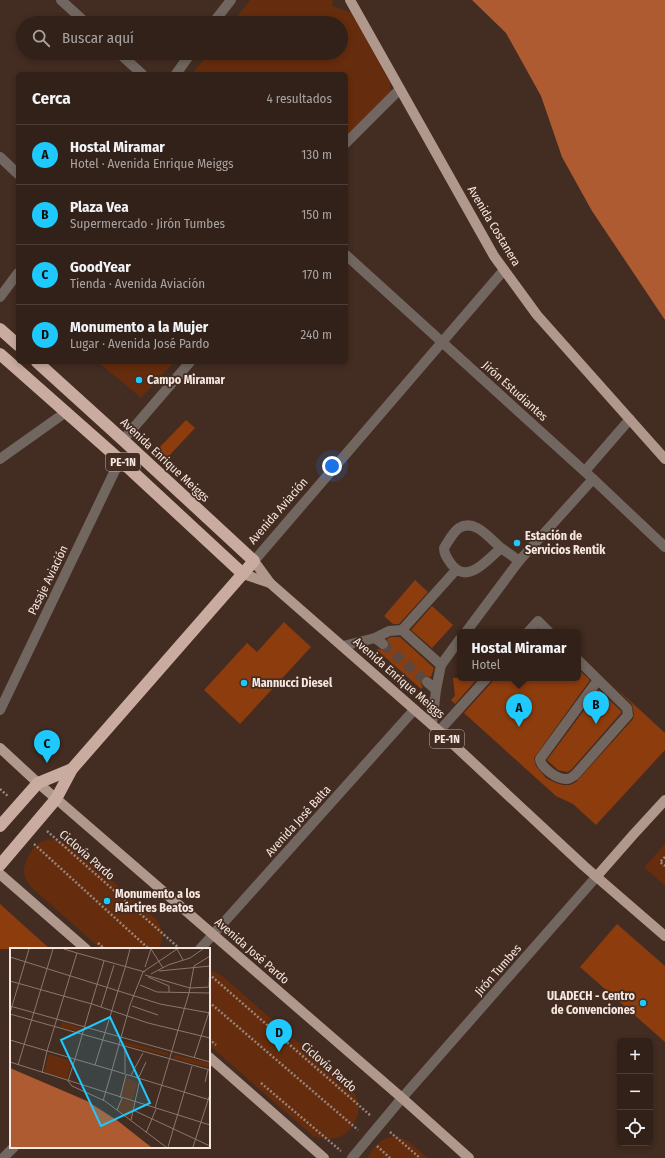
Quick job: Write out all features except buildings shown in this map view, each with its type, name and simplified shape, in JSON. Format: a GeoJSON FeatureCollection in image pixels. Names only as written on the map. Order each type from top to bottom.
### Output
{"type":"FeatureCollection","features":[{"type":"Feature","properties":{"kind":"highway"},"geometry":{"type":"LineString","coordinates":[[0,329],[16,343]]}},
{"type":"Feature","properties":{"kind":"highway","name":"Avenida Enrique Meiggs"},"geometry":{"type":"LineString","coordinates":[[0,354],[120,460],[243,574]]}},
{"type":"Feature","properties":{"kind":"highway","name":"Avenida Enrique Meiggs"},"geometry":{"type":"LineString","coordinates":[[39,364],[124,440],[254,561]]}},
{"type":"Feature","properties":{"kind":"highway","name":"Avenida Aviación"},"geometry":{"type":"LineString","coordinates":[[0,865],[56,799],[72,768],[254,561]]}},
{"type":"Feature","properties":{"kind":"highway","name":"Avenida Aviación"},"geometry":{"type":"LineString","coordinates":[[0,826],[38,783],[72,768]]}},
{"type":"Feature","properties":{"kind":"main road","name":"Avenida Costanera"},"geometry":{"type":"LineString","coordinates":[[350,0],[494,256],[537,315],[665,459]]}},
{"type":"Feature","properties":{"kind":"main road","name":"Avenida Enrique Meiggs"},"geometry":{"type":"LineString","coordinates":[[254,561],[270,583],[435,728],[597,876]]}},
{"type":"Feature","properties":{"kind":"main road","name":"Avenida Enrique Meiggs"},"geometry":{"type":"LineString","coordinates":[[243,574],[270,583]]}},
{"type":"Feature","properties":{"kind":"main road","name":"Avenida José Pardo"},"geometry":{"type":"LineString","coordinates":[[0,748],[56,799],[402,1098],[469,1158]]}},
{"type":"Feature","properties":{"kind":"main road","name":"Jirón Tumbes"},"geometry":{"type":"LineString","coordinates":[[597,876],[632,835],[665,800]]}},
{"type":"Feature","properties":{"kind":"main road"},"geometry":{"type":"LineString","coordinates":[[0,874],[85,948]]}},
{"type":"Feature","properties":{"kind":"main road","name":"PE-1N"},"geometry":{"type":"LineString","coordinates":[[597,876],[665,936]]}},
{"type":"Feature","properties":{"kind":"main road"},"geometry":{"type":"LineString","coordinates":[[210,1058],[324,1158]]}},
{"type":"Feature","properties":{"kind":"street"},"geometry":{"type":"LineString","coordinates":[[61,0],[78,16]]}},
{"type":"Feature","properties":{"kind":"street"},"geometry":{"type":"LineString","coordinates":[[218,16],[225,2]]}},
{"type":"Feature","properties":{"kind":"street"},"geometry":{"type":"LineString","coordinates":[[127,60],[140,72]]}},
{"type":"Feature","properties":{"kind":"street"},"geometry":{"type":"LineString","coordinates":[[177,72],[186,60]]}},
{"type":"Feature","properties":{"kind":"street"},"geometry":{"type":"LineString","coordinates":[[348,141],[400,89]]}},
{"type":"Feature","properties":{"kind":"street"},"geometry":{"type":"LineString","coordinates":[[0,157],[16,172]]}},
{"type":"Feature","properties":{"kind":"street","name":"Jirón Estudiantes"},"geometry":{"type":"LineString","coordinates":[[348,257],[594,479],[665,547]]}},
{"type":"Feature","properties":{"kind":"street","name":"Avenida Aviación"},"geometry":{"type":"LineString","coordinates":[[254,561],[504,270]]}},
{"type":"Feature","properties":{"kind":"street"},"geometry":{"type":"LineString","coordinates":[[0,297],[16,276]]}},
{"type":"Feature","properties":{"kind":"street"},"geometry":{"type":"LineString","coordinates":[[124,440],[188,364]]}},
{"type":"Feature","properties":{"kind":"street"},"geometry":{"type":"LineString","coordinates":[[0,459],[66,412]]}},
{"type":"Feature","properties":{"kind":"street"},"geometry":{"type":"LineString","coordinates":[[585,471],[630,419]]}},
{"type":"Feature","properties":{"kind":"street","name":"Pasaje Aviación"},"geometry":{"type":"LineString","coordinates":[[0,710],[120,460]]}},
{"type":"Feature","properties":{"kind":"street"},"geometry":{"type":"LineString","coordinates":[[468,629],[519,561],[594,479]]}},
{"type":"Feature","properties":{"kind":"street"},"geometry":{"type":"LineString","coordinates":[[501,548],[476,570],[466,572],[456,570],[445,556],[444,548],[457,528],[470,526],[479,528],[501,548],[519,561]]}},
{"type":"Feature","properties":{"kind":"street"},"geometry":{"type":"LineString","coordinates":[[342,646],[379,641],[389,631],[402,630],[456,570]]}},
{"type":"Feature","properties":{"kind":"street"},"geometry":{"type":"LineString","coordinates":[[531,629],[538,621],[546,629]]}},
{"type":"Feature","properties":{"kind":"street"},"geometry":{"type":"LineString","coordinates":[[402,630],[441,665]]}},
{"type":"Feature","properties":{"kind":"street"},"geometry":{"type":"LineString","coordinates":[[435,728],[436,690],[441,665],[457,643]]}},
{"type":"Feature","properties":{"kind":"street"},"geometry":{"type":"LineString","coordinates":[[581,663],[627,708],[628,715],[575,775],[570,779],[565,780],[551,774],[540,763],[540,759],[598,680]]}},
{"type":"Feature","properties":{"kind":"street"},"geometry":{"type":"LineString","coordinates":[[435,728],[484,681]]}},
{"type":"Feature","properties":{"kind":"street"},"geometry":{"type":"LineString","coordinates":[[427,682],[436,690]]}},
{"type":"Feature","properties":{"kind":"street","name":"Avenida José Balta"},"geometry":{"type":"LineString","coordinates":[[201,948],[414,710]]}},
{"type":"Feature","properties":{"kind":"street","name":"Jirón Tumbes"},"geometry":{"type":"LineString","coordinates":[[347,1155],[368,1139],[402,1098],[597,876]]}},
{"type":"Feature","properties":{"kind":"street"},"geometry":{"type":"LineString","coordinates":[[3,1158],[13,1148]]}},
{"type":"Feature","properties":{"kind":"path"},"geometry":{"type":"LineString","coordinates":[[0,789],[18,805]]}},
{"type":"Feature","properties":{"kind":"path","name":"Ciclovía Pardo"},"geometry":{"type":"LineString","coordinates":[[37,822],[179,948]]}},
{"type":"Feature","properties":{"kind":"path"},"geometry":{"type":"LineString","coordinates":[[25,836],[148,948]]}},
{"type":"Feature","properties":{"kind":"path"},"geometry":{"type":"LineString","coordinates":[[660,862],[665,857]]}},
{"type":"Feature","properties":{"kind":"path"},"geometry":{"type":"LineString","coordinates":[[660,862],[665,863]]}},
{"type":"Feature","properties":{"kind":"path"},"geometry":{"type":"LineString","coordinates":[[660,862],[665,866]]}},
{"type":"Feature","properties":{"kind":"path","name":"Ciclovía Pardo"},"geometry":{"type":"LineString","coordinates":[[210,975],[420,1158]]}},
{"type":"Feature","properties":{"kind":"path"},"geometry":{"type":"LineString","coordinates":[[210,1003],[390,1158]]}},
{"type":"Feature","properties":{"kind":"path"},"geometry":{"type":"LineString","coordinates":[[210,1040],[221,1049]]}},
{"type":"Feature","properties":{"kind":"path"},"geometry":{"type":"LineString","coordinates":[[258,1080],[347,1155]]}},
{"type":"Feature","properties":{"kind":"shaded area"},"geometry":{"type":"Polygon","coordinates":[[[250,0],[333,0],[332,6],[353,13],[390,83],[391,92],[348,134],[348,72],[194,72],[203,60],[348,60],[348,16],[237,16],[250,0]]]}},
{"type":"Feature","properties":{"kind":"shaded area"},"geometry":{"type":"Polygon","coordinates":[[[472,0],[665,0],[665,320],[592,211],[562,157],[541,96],[506,33],[472,0]]]}},
{"type":"Feature","properties":{"kind":"shaded area","name":"Campo Miramar"},"geometry":{"type":"Polygon","coordinates":[[[100,364],[172,364],[141,398],[100,364]]]}},
{"type":"Feature","properties":{"kind":"shaded area"},"geometry":{"type":"Polygon","coordinates":[[[52,839],[74,847],[158,921],[163,933],[160,948],[100,948],[32,888],[26,880],[24,867],[32,850],[42,841],[52,839]]]}},
{"type":"Feature","properties":{"kind":"shaded area"},"geometry":{"type":"Polygon","coordinates":[[[665,844],[665,886],[644,867],[665,844]]]}},
{"type":"Feature","properties":{"kind":"shaded area"},"geometry":{"type":"Polygon","coordinates":[[[210,970],[221,975],[351,1088],[357,1098],[359,1110],[355,1122],[351,1128],[346,1133],[335,1138],[328,1139],[313,1136],[210,1046],[210,970]]]}},
{"type":"Feature","properties":{"kind":"shaded area"},"geometry":{"type":"Polygon","coordinates":[[[395,1136],[408,1141],[428,1158],[367,1158],[378,1143],[395,1136]]]}},
{"type":"Feature","properties":{"kind":"tunnel"},"geometry":{"type":"LineString","coordinates":[[383,644],[427,682]]}},
{"type":"Feature","properties":{"kind":"place","name":"Campo Miramar"},"geometry":{"type":"Point","coordinates":[139,380]}},
{"type":"Feature","properties":{"kind":"place","name":"Estación de Servicios Rentik"},"geometry":{"type":"Point","coordinates":[517,543]}},
{"type":"Feature","properties":{"kind":"place","name":"Mannucci Diesel"},"geometry":{"type":"Point","coordinates":[244,683]}},
{"type":"Feature","properties":{"kind":"place","name":"Plaza Vea"},"geometry":{"type":"Point","coordinates":[596,724]}},
{"type":"Feature","properties":{"kind":"place","name":"Hostal Miramar"},"geometry":{"type":"Point","coordinates":[519,727]}},
{"type":"Feature","properties":{"kind":"place","name":"GoodYear"},"geometry":{"type":"Point","coordinates":[47,763]}},
{"type":"Feature","properties":{"kind":"place","name":"Monumento a los Mártires Beatos"},"geometry":{"type":"Point","coordinates":[107,901]}},
{"type":"Feature","properties":{"kind":"place","name":"ULADECH - Centro de Convenciones"},"geometry":{"type":"Point","coordinates":[643,1003]}},
{"type":"Feature","properties":{"kind":"place","name":"Monumento a la Mujer"},"geometry":{"type":"Point","coordinates":[279,1052]}}]}
